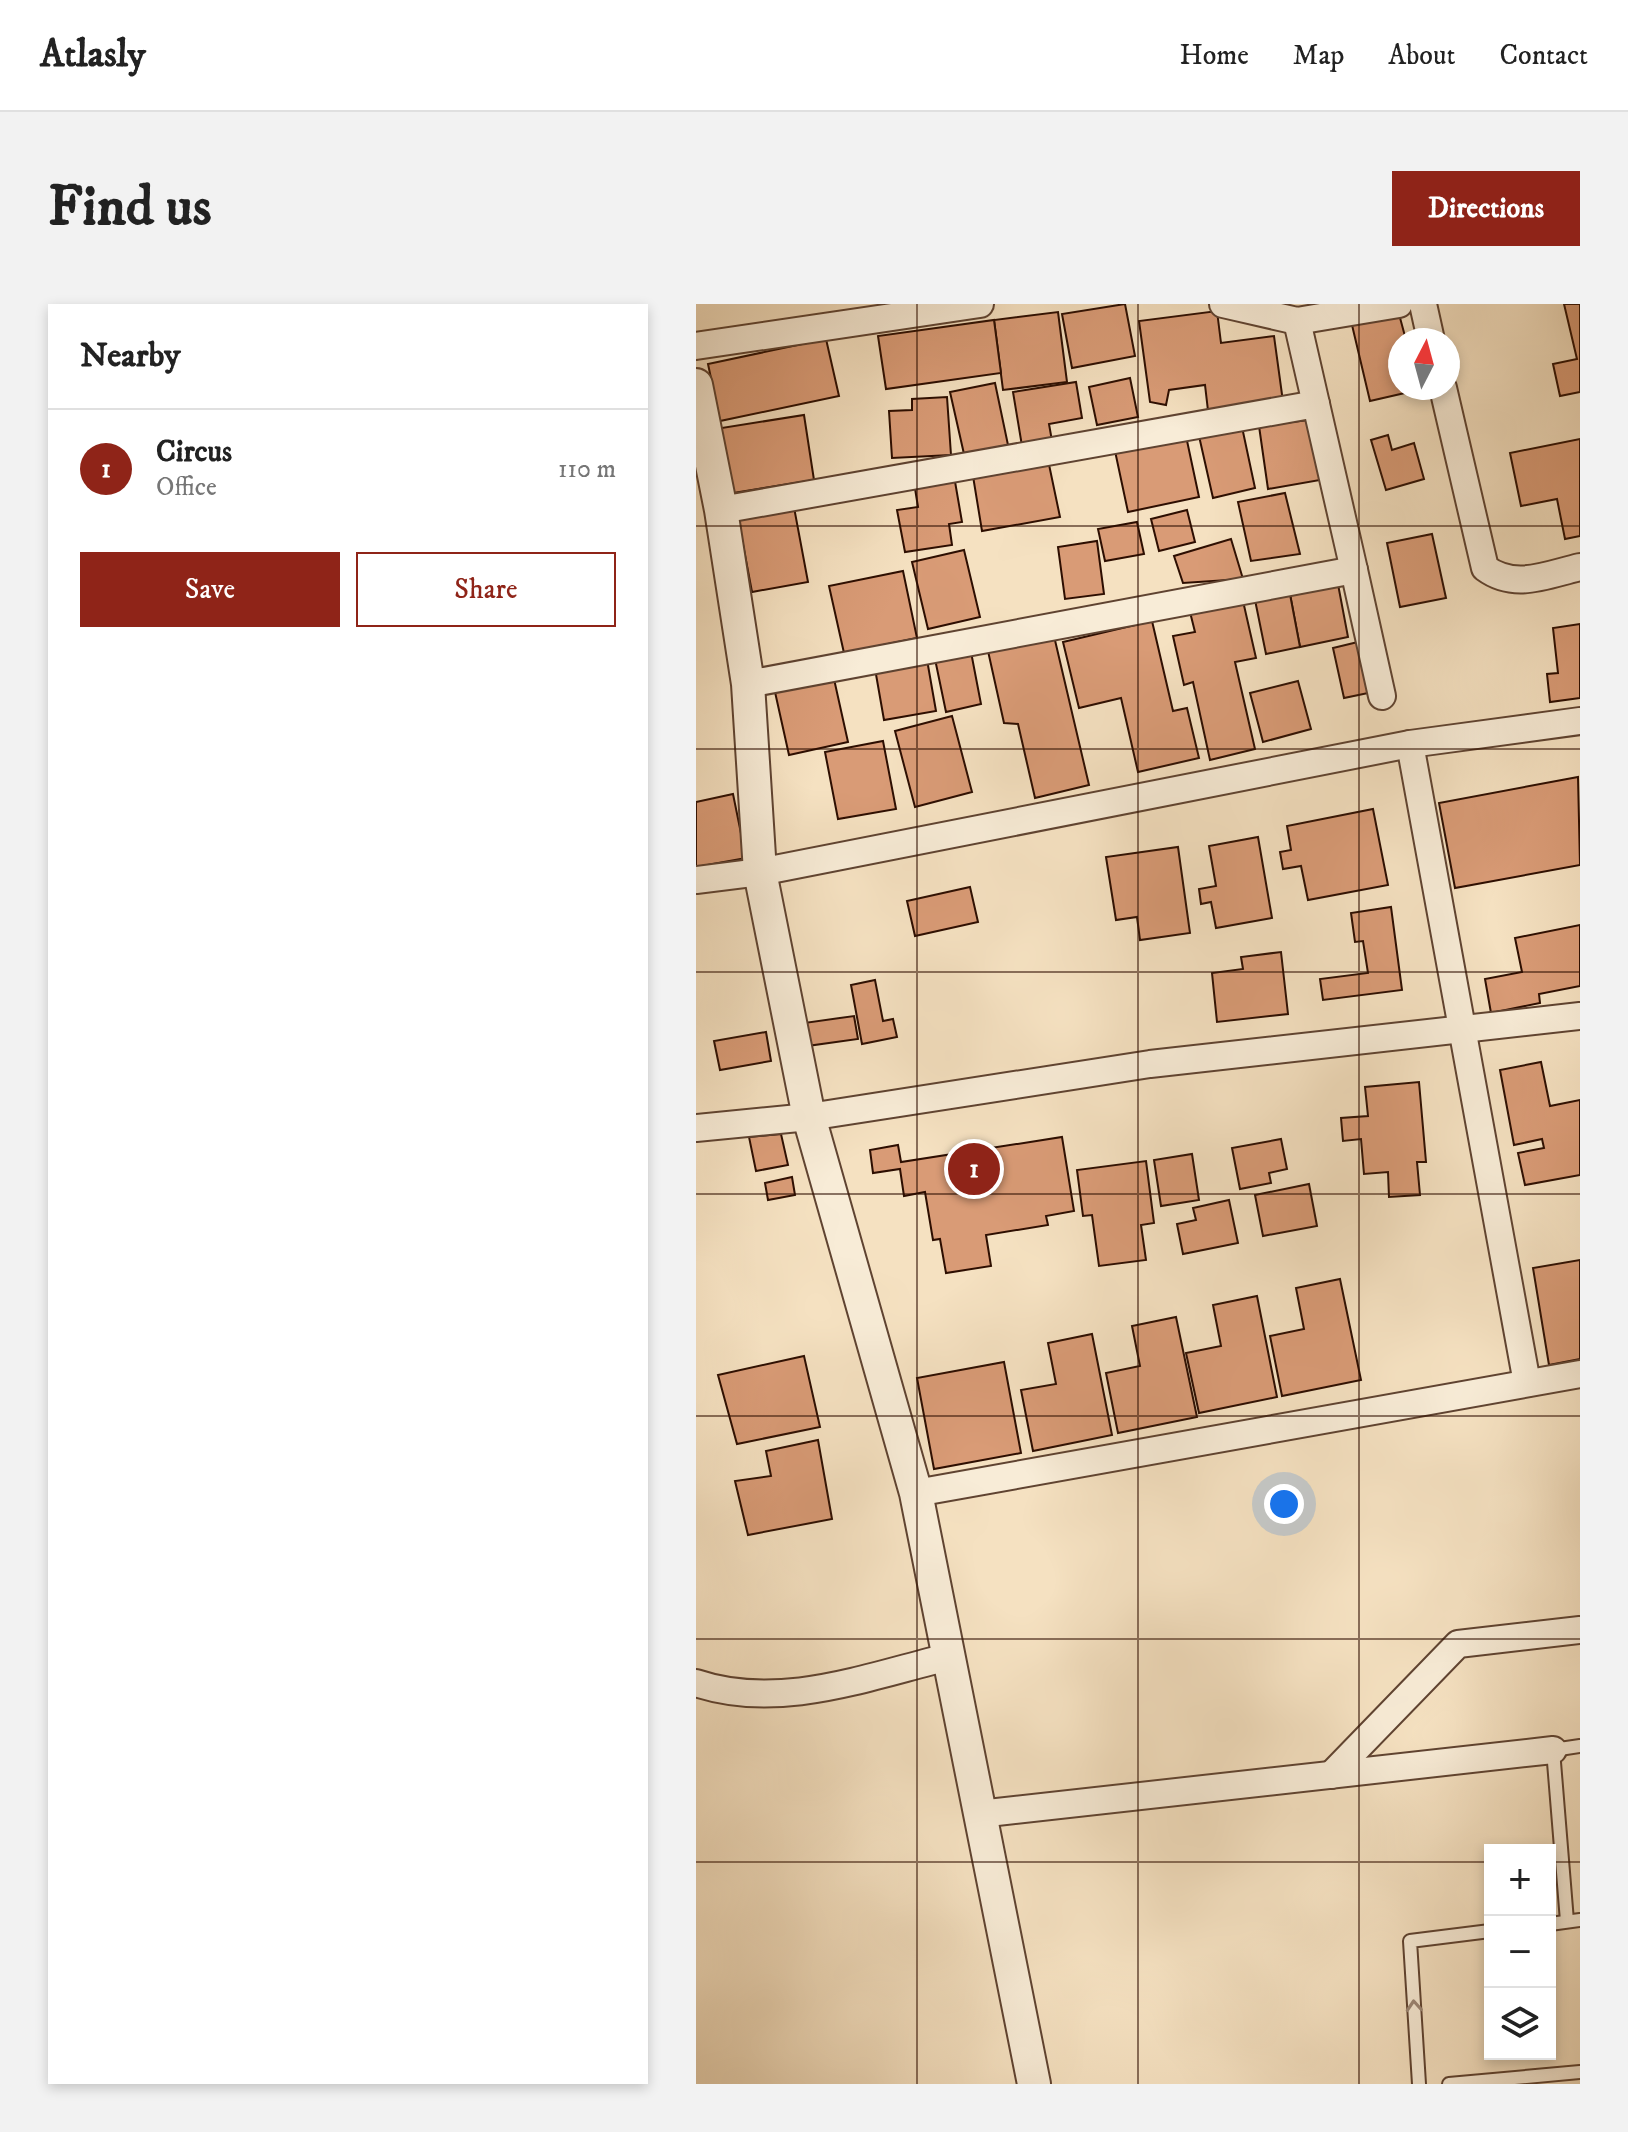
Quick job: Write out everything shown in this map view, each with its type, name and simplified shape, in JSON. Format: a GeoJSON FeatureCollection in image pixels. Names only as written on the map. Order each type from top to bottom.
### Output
{"type":"FeatureCollection","features":[{"type":"Feature","properties":{"kind":"street"},"geometry":{"type":"LineString","coordinates":[[696,346],[980,304]]}},
{"type":"Feature","properties":{"kind":"street"},"geometry":{"type":"LineString","coordinates":[[1223,304],[1297,321],[1399,304]]}},
{"type":"Feature","properties":{"kind":"street"},"geometry":{"type":"LineString","coordinates":[[1423,304],[1428,328]]}},
{"type":"Feature","properties":{"kind":"street"},"geometry":{"type":"LineString","coordinates":[[1297,321],[1382,696]]}},
{"type":"Feature","properties":{"kind":"street"},"geometry":{"type":"LineString","coordinates":[[696,385],[721,510],[748,684],[760,872],[809,1117],[916,1493],[1034,2084]]}},
{"type":"Feature","properties":{"kind":"street"},"geometry":{"type":"LineString","coordinates":[[1446,400],[1485,568],[1499,578],[1518,582],[1580,567]]}},
{"type":"Feature","properties":{"kind":"street"},"geometry":{"type":"LineString","coordinates":[[721,510],[1316,404]]}},
{"type":"Feature","properties":{"kind":"street"},"geometry":{"type":"LineString","coordinates":[[748,684],[1354,570]]}},
{"type":"Feature","properties":{"kind":"street"},"geometry":{"type":"LineString","coordinates":[[696,880],[760,872],[1410,744],[1580,721]]}},
{"type":"Feature","properties":{"kind":"street"},"geometry":{"type":"LineString","coordinates":[[1410,744],[1527,1383]]}},
{"type":"Feature","properties":{"kind":"street"},"geometry":{"type":"LineString","coordinates":[[696,1128],[809,1117],[1150,1064],[1580,1016]]}},
{"type":"Feature","properties":{"kind":"street"},"geometry":{"type":"LineString","coordinates":[[916,1493],[1580,1374]]}},
{"type":"Feature","properties":{"kind":"street"},"geometry":{"type":"LineString","coordinates":[[1331,1775],[1458,1644],[1580,1630]]}},
{"type":"Feature","properties":{"kind":"street"},"geometry":{"type":"LineString","coordinates":[[696,1683],[741,1695],[797,1693],[948,1657]]}},
{"type":"Feature","properties":{"kind":"street"},"geometry":{"type":"LineString","coordinates":[[979,1814],[1553,1750]]}},
{"type":"Feature","properties":{"kind":"lane"},"geometry":{"type":"LineString","coordinates":[[1574,1921],[1553,1750],[1580,1746]]}},
{"type":"Feature","properties":{"kind":"lane"},"geometry":{"type":"LineString","coordinates":[[1419,2084],[1410,1941],[1484,1932]]}},
{"type":"Feature","properties":{"kind":"lane"},"geometry":{"type":"LineString","coordinates":[[1449,2084],[1580,2072]]}},
{"type":"Feature","properties":{"kind":"building"},"geometry":{"type":"Polygon","coordinates":[[[1125,304],[1135,356],[1072,368],[1062,314],[1125,304]]]}},
{"type":"Feature","properties":{"kind":"building"},"geometry":{"type":"Polygon","coordinates":[[[1564,304],[1580,304],[1580,392],[1560,396],[1553,364],[1577,359],[1564,304]]]}},
{"type":"Feature","properties":{"kind":"building"},"geometry":{"type":"Polygon","coordinates":[[[1217,311],[1221,343],[1274,336],[1284,409],[1209,419],[1205,385],[1169,390],[1166,405],[1150,402],[1139,321],[1217,311]]]}},
{"type":"Feature","properties":{"kind":"building"},"geometry":{"type":"Polygon","coordinates":[[[1058,312],[1067,382],[1003,390],[994,320],[1058,312]]]}},
{"type":"Feature","properties":{"kind":"building"},"geometry":{"type":"Polygon","coordinates":[[[1399,314],[1403,328],[1388,328],[1388,397],[1370,401],[1352,325],[1399,314]]]}},
{"type":"Feature","properties":{"kind":"building"},"geometry":{"type":"Polygon","coordinates":[[[994,320],[1001,373],[886,389],[878,336],[994,320]]]}},
{"type":"Feature","properties":{"kind":"building"},"geometry":{"type":"Polygon","coordinates":[[[826,339],[839,396],[720,421],[708,364],[826,339]]]}},
{"type":"Feature","properties":{"kind":"building"},"geometry":{"type":"Polygon","coordinates":[[[1130,378],[1138,417],[1097,425],[1089,387],[1130,378]]]}},
{"type":"Feature","properties":{"kind":"building"},"geometry":{"type":"Polygon","coordinates":[[[1076,382],[1082,418],[1049,424],[1052,441],[1022,446],[1013,392],[1076,382]]]}},
{"type":"Feature","properties":{"kind":"building"},"geometry":{"type":"Polygon","coordinates":[[[995,383],[1008,445],[964,454],[950,392],[995,383]]]}},
{"type":"Feature","properties":{"kind":"building"},"geometry":{"type":"Polygon","coordinates":[[[947,397],[951,455],[892,458],[889,411],[912,410],[912,399],[947,397]]]}},
{"type":"Feature","properties":{"kind":"building"},"geometry":{"type":"Polygon","coordinates":[[[804,415],[814,480],[721,495],[709,430],[804,415]]]}},
{"type":"Feature","properties":{"kind":"building"},"geometry":{"type":"Polygon","coordinates":[[[1308,420],[1320,480],[1268,489],[1259,426],[1308,420]]]}},
{"type":"Feature","properties":{"kind":"building"},"geometry":{"type":"Polygon","coordinates":[[[1242,427],[1255,488],[1213,498],[1199,436],[1242,427]]]}},
{"type":"Feature","properties":{"kind":"building"},"geometry":{"type":"Polygon","coordinates":[[[1388,435],[1392,450],[1414,443],[1424,479],[1386,490],[1371,440],[1388,435]]]}},
{"type":"Feature","properties":{"kind":"building"},"geometry":{"type":"Polygon","coordinates":[[[1186,436],[1199,497],[1128,512],[1115,451],[1186,436]]]}},
{"type":"Feature","properties":{"kind":"building"},"geometry":{"type":"Polygon","coordinates":[[[1580,439],[1580,536],[1565,539],[1557,499],[1521,506],[1510,453],[1580,439]]]}},
{"type":"Feature","properties":{"kind":"building"},"geometry":{"type":"Polygon","coordinates":[[[1047,455],[1060,517],[982,531],[972,470],[1047,455]]]}},
{"type":"Feature","properties":{"kind":"building"},"geometry":{"type":"Polygon","coordinates":[[[953,470],[962,522],[949,524],[952,545],[905,552],[897,510],[918,507],[913,476],[953,470]]]}},
{"type":"Feature","properties":{"kind":"building"},"geometry":{"type":"Polygon","coordinates":[[[1285,493],[1300,554],[1251,561],[1238,502],[1285,493]]]}},
{"type":"Feature","properties":{"kind":"building"},"geometry":{"type":"Polygon","coordinates":[[[793,502],[808,582],[752,592],[737,513],[793,502]]]}},
{"type":"Feature","properties":{"kind":"building"},"geometry":{"type":"Polygon","coordinates":[[[1187,510],[1195,542],[1159,551],[1151,519],[1187,510]]]}},
{"type":"Feature","properties":{"kind":"building"},"geometry":{"type":"Polygon","coordinates":[[[1137,522],[1144,554],[1105,561],[1098,529],[1137,522]]]}},
{"type":"Feature","properties":{"kind":"building"},"geometry":{"type":"Polygon","coordinates":[[[1432,534],[1446,598],[1400,607],[1387,543],[1432,534]]]}},
{"type":"Feature","properties":{"kind":"building"},"geometry":{"type":"Polygon","coordinates":[[[1231,539],[1243,579],[1183,583],[1174,556],[1231,539]]]}},
{"type":"Feature","properties":{"kind":"building"},"geometry":{"type":"Polygon","coordinates":[[[1097,541],[1104,594],[1065,599],[1058,547],[1097,541]]]}},
{"type":"Feature","properties":{"kind":"building"},"geometry":{"type":"Polygon","coordinates":[[[964,550],[980,617],[928,629],[912,562],[964,550]]]}},
{"type":"Feature","properties":{"kind":"building"},"geometry":{"type":"Polygon","coordinates":[[[903,571],[917,638],[844,653],[829,586],[903,571]]]}},
{"type":"Feature","properties":{"kind":"building"},"geometry":{"type":"Polygon","coordinates":[[[1337,579],[1348,637],[1300,647],[1289,589],[1337,579]]]}},
{"type":"Feature","properties":{"kind":"building"},"geometry":{"type":"Polygon","coordinates":[[[1289,589],[1300,647],[1266,654],[1254,595],[1289,589]]]}},
{"type":"Feature","properties":{"kind":"building"},"geometry":{"type":"Polygon","coordinates":[[[1243,601],[1256,658],[1235,662],[1255,749],[1210,760],[1193,682],[1184,685],[1173,636],[1195,632],[1190,612],[1243,601]]]}},
{"type":"Feature","properties":{"kind":"building"},"geometry":{"type":"Polygon","coordinates":[[[1152,621],[1173,711],[1187,708],[1199,758],[1138,772],[1121,698],[1079,708],[1063,642],[1152,621]]]}},
{"type":"Feature","properties":{"kind":"building"},"geometry":{"type":"Polygon","coordinates":[[[1580,624],[1580,698],[1550,702],[1547,674],[1558,673],[1553,628],[1580,624]]]}},
{"type":"Feature","properties":{"kind":"building"},"geometry":{"type":"Polygon","coordinates":[[[1054,636],[1089,785],[1035,798],[1018,724],[1004,723],[988,651],[1054,636]]]}},
{"type":"Feature","properties":{"kind":"building"},"geometry":{"type":"Polygon","coordinates":[[[1362,641],[1373,692],[1344,698],[1333,648],[1362,641]]]}},
{"type":"Feature","properties":{"kind":"building"},"geometry":{"type":"Polygon","coordinates":[[[971,652],[981,704],[946,712],[935,659],[971,652]]]}},
{"type":"Feature","properties":{"kind":"building"},"geometry":{"type":"Polygon","coordinates":[[[926,654],[936,711],[884,720],[874,663],[926,654]]]}},
{"type":"Feature","properties":{"kind":"building"},"geometry":{"type":"Polygon","coordinates":[[[834,679],[848,742],[789,755],[775,692],[834,679]]]}},
{"type":"Feature","properties":{"kind":"building"},"geometry":{"type":"Polygon","coordinates":[[[1298,681],[1311,729],[1263,742],[1250,693],[1298,681]]]}},
{"type":"Feature","properties":{"kind":"building"},"geometry":{"type":"Polygon","coordinates":[[[952,716],[972,792],[915,807],[895,731],[952,716]]]}},
{"type":"Feature","properties":{"kind":"building"},"geometry":{"type":"Polygon","coordinates":[[[883,741],[896,809],[838,819],[825,752],[883,741]]]}},
{"type":"Feature","properties":{"kind":"building"},"geometry":{"type":"Polygon","coordinates":[[[1578,777],[1580,865],[1455,888],[1439,803],[1578,777]]]}},
{"type":"Feature","properties":{"kind":"building"},"geometry":{"type":"Polygon","coordinates":[[[733,794],[746,858],[696,867],[696,802],[733,794]]]}},
{"type":"Feature","properties":{"kind":"building"},"geometry":{"type":"Polygon","coordinates":[[[1373,809],[1388,885],[1308,900],[1301,866],[1283,869],[1280,852],[1291,850],[1287,826],[1373,809]]]}},
{"type":"Feature","properties":{"kind":"building"},"geometry":{"type":"Polygon","coordinates":[[[1258,837],[1272,918],[1216,928],[1211,902],[1201,904],[1199,889],[1216,886],[1209,846],[1258,837]]]}},
{"type":"Feature","properties":{"kind":"building"},"geometry":{"type":"Polygon","coordinates":[[[1178,847],[1190,933],[1140,940],[1137,917],[1116,920],[1106,857],[1178,847]]]}},
{"type":"Feature","properties":{"kind":"building"},"geometry":{"type":"Polygon","coordinates":[[[970,887],[978,922],[915,936],[907,901],[970,887]]]}},
{"type":"Feature","properties":{"kind":"building"},"geometry":{"type":"Polygon","coordinates":[[[1391,907],[1402,990],[1323,1000],[1320,979],[1368,973],[1363,941],[1355,942],[1351,913],[1391,907]]]}},
{"type":"Feature","properties":{"kind":"building"},"geometry":{"type":"Polygon","coordinates":[[[1580,925],[1580,986],[1539,994],[1540,1003],[1491,1013],[1485,979],[1522,972],[1515,938],[1580,925]]]}},
{"type":"Feature","properties":{"kind":"building"},"geometry":{"type":"Polygon","coordinates":[[[1281,952],[1288,1014],[1217,1022],[1212,973],[1243,969],[1241,957],[1281,952]]]}},
{"type":"Feature","properties":{"kind":"building"},"geometry":{"type":"Polygon","coordinates":[[[875,980],[883,1021],[893,1019],[897,1037],[862,1044],[851,985],[875,980]]]}},
{"type":"Feature","properties":{"kind":"building"},"geometry":{"type":"Polygon","coordinates":[[[854,1016],[858,1039],[807,1046],[804,1023],[854,1016]]]}},
{"type":"Feature","properties":{"kind":"building"},"geometry":{"type":"Polygon","coordinates":[[[766,1032],[771,1061],[720,1070],[714,1041],[766,1032]]]}},
{"type":"Feature","properties":{"kind":"building"},"geometry":{"type":"Polygon","coordinates":[[[1541,1062],[1550,1106],[1580,1100],[1580,1175],[1525,1185],[1518,1153],[1544,1148],[1542,1139],[1514,1145],[1500,1070],[1541,1062]]]}},
{"type":"Feature","properties":{"kind":"building"},"geometry":{"type":"Polygon","coordinates":[[[1419,1082],[1426,1162],[1417,1162],[1420,1195],[1389,1197],[1388,1172],[1364,1174],[1361,1139],[1343,1141],[1341,1118],[1368,1116],[1365,1087],[1419,1082]]]}},
{"type":"Feature","properties":{"kind":"building"},"geometry":{"type":"Polygon","coordinates":[[[781,1134],[788,1165],[756,1171],[749,1137],[781,1134]]]}},
{"type":"Feature","properties":{"kind":"building"},"geometry":{"type":"Polygon","coordinates":[[[1062,1137],[1074,1211],[1046,1216],[1048,1225],[986,1235],[991,1266],[946,1273],[940,1239],[933,1240],[925,1192],[904,1196],[900,1169],[873,1173],[870,1150],[898,1145],[901,1162],[1062,1137]]]}},
{"type":"Feature","properties":{"kind":"building"},"geometry":{"type":"Polygon","coordinates":[[[1281,1139],[1287,1169],[1269,1173],[1271,1183],[1240,1189],[1232,1148],[1281,1139]]]}},
{"type":"Feature","properties":{"kind":"building"},"geometry":{"type":"Polygon","coordinates":[[[1192,1154],[1199,1200],[1161,1206],[1154,1160],[1192,1154]]]}},
{"type":"Feature","properties":{"kind":"building"},"geometry":{"type":"Polygon","coordinates":[[[1146,1161],[1154,1223],[1141,1225],[1146,1260],[1099,1266],[1092,1215],[1083,1216],[1077,1170],[1146,1161]]]}},
{"type":"Feature","properties":{"kind":"building"},"geometry":{"type":"Polygon","coordinates":[[[792,1177],[795,1195],[768,1200],[765,1183],[792,1177]]]}},
{"type":"Feature","properties":{"kind":"building"},"geometry":{"type":"Polygon","coordinates":[[[1309,1184],[1317,1226],[1263,1236],[1255,1195],[1309,1184]]]}},
{"type":"Feature","properties":{"kind":"building"},"geometry":{"type":"Polygon","coordinates":[[[1229,1200],[1238,1243],[1183,1254],[1177,1224],[1196,1220],[1193,1208],[1229,1200]]]}},
{"type":"Feature","properties":{"kind":"building"},"geometry":{"type":"Polygon","coordinates":[[[1580,1260],[1580,1359],[1549,1365],[1533,1268],[1580,1260]]]}},
{"type":"Feature","properties":{"kind":"building"},"geometry":{"type":"Polygon","coordinates":[[[1340,1279],[1361,1380],[1282,1396],[1270,1336],[1304,1329],[1296,1288],[1340,1279]]]}},
{"type":"Feature","properties":{"kind":"building"},"geometry":{"type":"Polygon","coordinates":[[[1257,1296],[1277,1397],[1199,1413],[1186,1353],[1221,1346],[1213,1305],[1257,1296]]]}},
{"type":"Feature","properties":{"kind":"building"},"geometry":{"type":"Polygon","coordinates":[[[1176,1317],[1197,1417],[1118,1433],[1106,1373],[1140,1366],[1132,1326],[1176,1317]]]}},
{"type":"Feature","properties":{"kind":"building"},"geometry":{"type":"Polygon","coordinates":[[[1092,1334],[1112,1435],[1033,1451],[1021,1390],[1056,1384],[1048,1343],[1092,1334]]]}},
{"type":"Feature","properties":{"kind":"building"},"geometry":{"type":"Polygon","coordinates":[[[804,1356],[820,1427],[737,1444],[718,1375],[804,1356]]]}},
{"type":"Feature","properties":{"kind":"building"},"geometry":{"type":"Polygon","coordinates":[[[1004,1362],[1021,1453],[934,1469],[917,1378],[1004,1362]]]}},
{"type":"Feature","properties":{"kind":"building"},"geometry":{"type":"Polygon","coordinates":[[[818,1440],[832,1519],[748,1535],[735,1481],[771,1476],[766,1451],[818,1440]]]}},
{"type":"Feature","properties":{"kind":"place","name":"Circus"},"geometry":{"type":"Point","coordinates":[974,1169]}}]}
